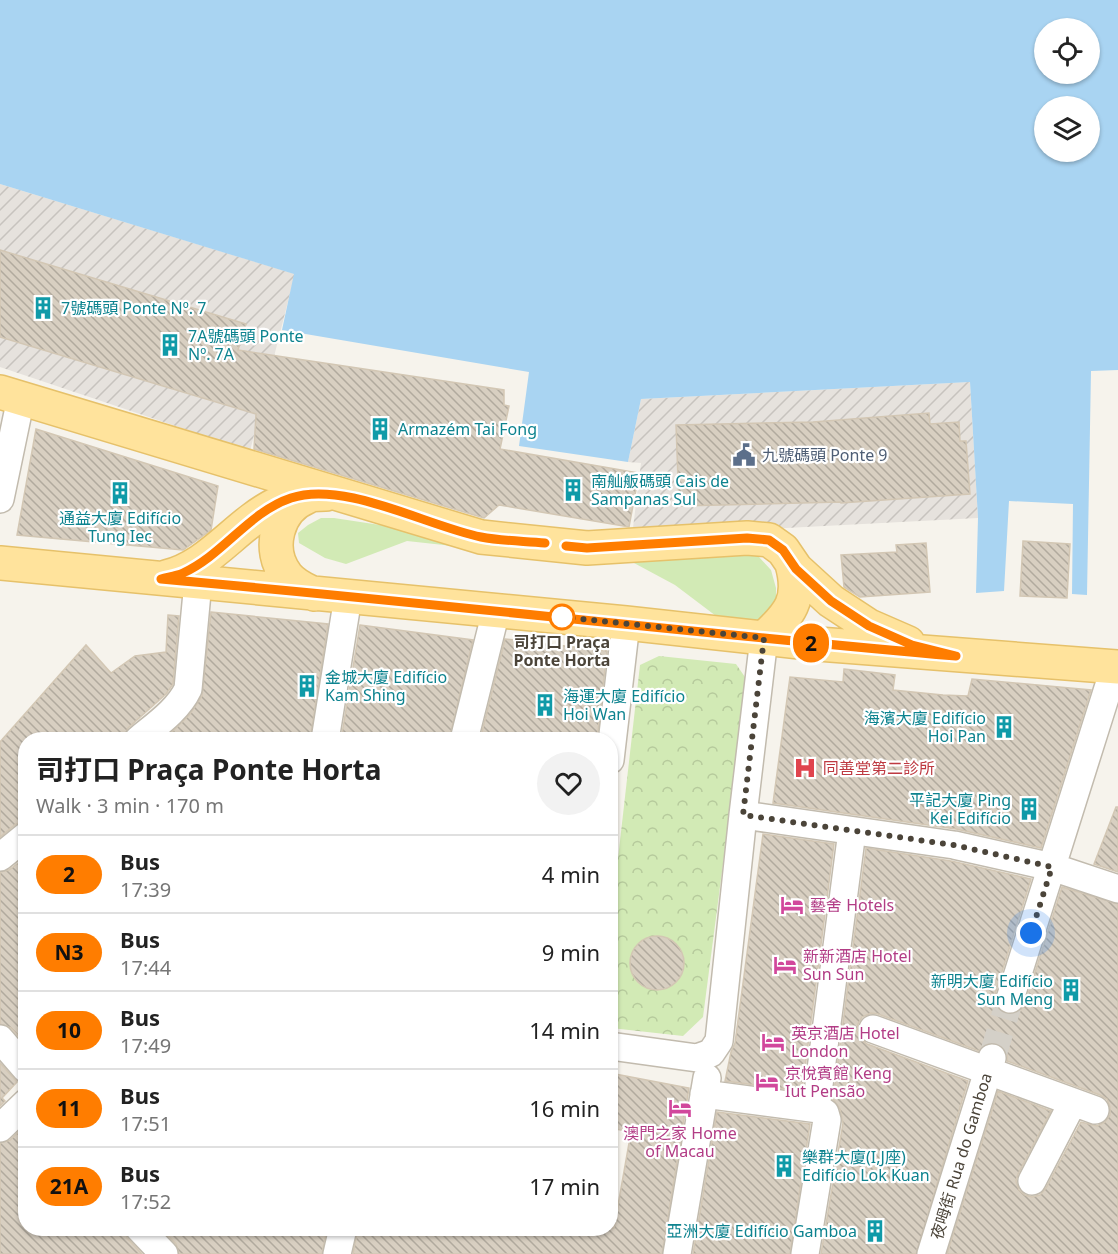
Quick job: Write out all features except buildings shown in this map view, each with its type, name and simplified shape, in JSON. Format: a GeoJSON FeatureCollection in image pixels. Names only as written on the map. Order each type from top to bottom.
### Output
{"type":"FeatureCollection","features":[{"type":"Feature","properties":{"kind":"main road"},"geometry":{"type":"LineString","coordinates":[[11,395],[330,495],[482,537],[587,548],[747,538],[769,540],[783,550],[792,564],[831,601],[869,626],[912,645],[956,656]]}},
{"type":"Feature","properties":{"kind":"main road"},"geometry":{"type":"LineString","coordinates":[[161,579],[182,573],[201,562],[262,513],[277,504],[293,497],[330,495]]}},
{"type":"Feature","properties":{"kind":"main road"},"geometry":{"type":"LineString","coordinates":[[314,594],[299,587],[287,576],[279,561],[275,544],[278,527],[286,512],[299,501],[330,495]]}},
{"type":"Feature","properties":{"kind":"main road"},"geometry":{"type":"LineString","coordinates":[[0,563],[956,656],[1116,667]]}},
{"type":"Feature","properties":{"kind":"main road"},"geometry":{"type":"LineString","coordinates":[[764,638],[790,612],[796,596],[796,580],[792,564]]}},
{"type":"Feature","properties":{"kind":"street"},"geometry":{"type":"LineString","coordinates":[[0,499],[11,395]]}},
{"type":"Feature","properties":{"kind":"street"},"geometry":{"type":"LineString","coordinates":[[147,732],[175,708],[188,689],[198,582]]}},
{"type":"Feature","properties":{"kind":"street"},"geometry":{"type":"LineString","coordinates":[[326,732],[348,597]]}},
{"type":"Feature","properties":{"kind":"street"},"geometry":{"type":"LineString","coordinates":[[466,732],[496,611]]}},
{"type":"Feature","properties":{"kind":"street"},"geometry":{"type":"LineString","coordinates":[[613,732],[626,623]]}},
{"type":"Feature","properties":{"kind":"street"},"geometry":{"type":"LineString","coordinates":[[677,1254],[711,1053],[719,1041],[764,638]]}},
{"type":"Feature","properties":{"kind":"street"},"geometry":{"type":"LineString","coordinates":[[1010,999],[1116,667]]}},
{"type":"Feature","properties":{"kind":"street"},"geometry":{"type":"LineString","coordinates":[[743,815],[954,845],[1052,867],[1118,889]]}},
{"type":"Feature","properties":{"kind":"street"},"geometry":{"type":"LineString","coordinates":[[816,1108],[852,831]]}},
{"type":"Feature","properties":{"kind":"street"},"geometry":{"type":"LineString","coordinates":[[0,857],[18,842]]}},
{"type":"Feature","properties":{"kind":"street"},"geometry":{"type":"LineString","coordinates":[[873,1029],[990,1064],[1084,1106],[1032,1181]]}},
{"type":"Feature","properties":{"kind":"street"},"geometry":{"type":"LineString","coordinates":[[0,1039],[18,1060]]}},
{"type":"Feature","properties":{"kind":"street"},"geometry":{"type":"LineString","coordinates":[[618,1047],[697,1058],[711,1053]]}},
{"type":"Feature","properties":{"kind":"street","name":"夜呣街 Rua do Gamboa"},"geometry":{"type":"LineString","coordinates":[[931,1254],[990,1064]]}},
{"type":"Feature","properties":{"kind":"street"},"geometry":{"type":"LineString","coordinates":[[704,1094],[822,1110],[827,1120],[805,1254]]}},
{"type":"Feature","properties":{"kind":"street"},"geometry":{"type":"LineString","coordinates":[[0,1128],[18,1112]]}},
{"type":"Feature","properties":{"kind":"street"},"geometry":{"type":"LineString","coordinates":[[147,1236],[164,1254]]}},
{"type":"Feature","properties":{"kind":"street"},"geometry":{"type":"LineString","coordinates":[[337,1254],[341,1236]]}},
{"type":"Feature","properties":{"kind":"shaded area"},"geometry":{"type":"Polygon","coordinates":[[[0,184],[295,274],[250,451],[0,367],[0,184]]]}},
{"type":"Feature","properties":{"kind":"shaded area"},"geometry":{"type":"Polygon","coordinates":[[[970,382],[978,518],[632,536],[641,463],[628,462],[641,399],[970,382]]]}},
{"type":"Feature","properties":{"kind":"green space"},"geometry":{"type":"Polygon","coordinates":[[[321,518],[334,518],[512,545],[748,552],[759,557],[771,570],[776,588],[776,602],[770,612],[755,621],[716,616],[675,585],[634,563],[580,560],[407,541],[346,564],[325,558],[299,543],[298,533],[321,518]]]}},
{"type":"Feature","properties":{"kind":"green space"},"geometry":{"type":"Polygon","coordinates":[[[659,656],[736,664],[747,680],[703,1017],[683,1036],[618,1029],[618,858],[640,665],[659,656]]]}},
{"type":"Feature","properties":{"kind":"water"},"geometry":{"type":"Polygon","coordinates":[[[0,0],[1118,0],[1118,370],[1091,371],[1087,595],[1072,594],[1073,504],[1009,501],[1004,591],[976,593],[978,518],[970,382],[641,399],[628,462],[519,446],[529,372],[282,330],[294,274],[0,184],[0,0]]]}},
{"type":"Feature","properties":{"kind":"tunnel"},"geometry":{"type":"LineString","coordinates":[[992,1058],[1010,999]]}},
{"type":"Feature","properties":{"kind":"bus line","name":"2"},"geometry":{"type":"LineString","coordinates":[[545,543],[482,537],[345,496],[310,494],[293,497],[277,504],[262,513],[201,562],[182,573],[161,579],[956,656],[912,645],[869,626],[831,601],[796,569],[783,550],[769,540],[747,538],[587,548],[566,546]]}},
{"type":"Feature","properties":{"kind":"place","name":"7號碼頭 Ponte Nº. 7"},"geometry":{"type":"Point","coordinates":[43,308]}},
{"type":"Feature","properties":{"kind":"place","name":"7A號碼頭 Ponte Nº. 7A"},"geometry":{"type":"Point","coordinates":[170,345]}},
{"type":"Feature","properties":{"kind":"place","name":"Armazém Tai Fong"},"geometry":{"type":"Point","coordinates":[380,429]}},
{"type":"Feature","properties":{"kind":"place","name":"九號碼頭 Ponte 9"},"geometry":{"type":"Point","coordinates":[744,455]}},
{"type":"Feature","properties":{"kind":"place","name":"南舢舨碼頭 Cais de Sampanas Sul"},"geometry":{"type":"Point","coordinates":[573,490]}},
{"type":"Feature","properties":{"kind":"place","name":"通益大廈 Edifício Tung Iec"},"geometry":{"type":"Point","coordinates":[120,493]}},
{"type":"Feature","properties":{"kind":"place","name":"司打口 Praça Ponte Horta"},"geometry":{"type":"Point","coordinates":[562,617]}},
{"type":"Feature","properties":{"kind":"place","name":"金城大廈 Edifício Kam Shing"},"geometry":{"type":"Point","coordinates":[307,686]}},
{"type":"Feature","properties":{"kind":"place","name":"海運大廈 Edifício Hoi Wan"},"geometry":{"type":"Point","coordinates":[545,705]}},
{"type":"Feature","properties":{"kind":"place","name":"海濱大廈 Edifício Hoi Pan"},"geometry":{"type":"Point","coordinates":[1004,727]}},
{"type":"Feature","properties":{"kind":"place","name":"同善堂第二診所"},"geometry":{"type":"Point","coordinates":[805,768]}},
{"type":"Feature","properties":{"kind":"place","name":"平記大廈 Ping Kei Edifício"},"geometry":{"type":"Point","coordinates":[1029,809]}},
{"type":"Feature","properties":{"kind":"place","name":"藝舍 Hotels"},"geometry":{"type":"Point","coordinates":[792,905]}},
{"type":"Feature","properties":{"kind":"place","name":"新新酒店 Hotel Sun Sun"},"geometry":{"type":"Point","coordinates":[785,965]}},
{"type":"Feature","properties":{"kind":"place","name":"新明大廈 Edifício Sun Meng"},"geometry":{"type":"Point","coordinates":[1071,990]}},
{"type":"Feature","properties":{"kind":"place","name":"英京酒店 Hotel London"},"geometry":{"type":"Point","coordinates":[773,1042]}},
{"type":"Feature","properties":{"kind":"place","name":"京悅賓館 Keng Iut Pensão"},"geometry":{"type":"Point","coordinates":[767,1082]}},
{"type":"Feature","properties":{"kind":"place","name":"澳門之家 Home of Macau"},"geometry":{"type":"Point","coordinates":[680,1108]}},
{"type":"Feature","properties":{"kind":"place","name":"樂群大廈(I,J座) Edifício Lok Kuan"},"geometry":{"type":"Point","coordinates":[784,1166]}},
{"type":"Feature","properties":{"kind":"place","name":"亞洲大廈 Edifício Gamboa"},"geometry":{"type":"Point","coordinates":[875,1231]}},
{"type":"Feature","properties":{"kind":"route"},"geometry":{"type":"LineString","coordinates":[[562,617],[764,638],[743,815],[954,845],[1052,867],[1031,933]]}}]}
